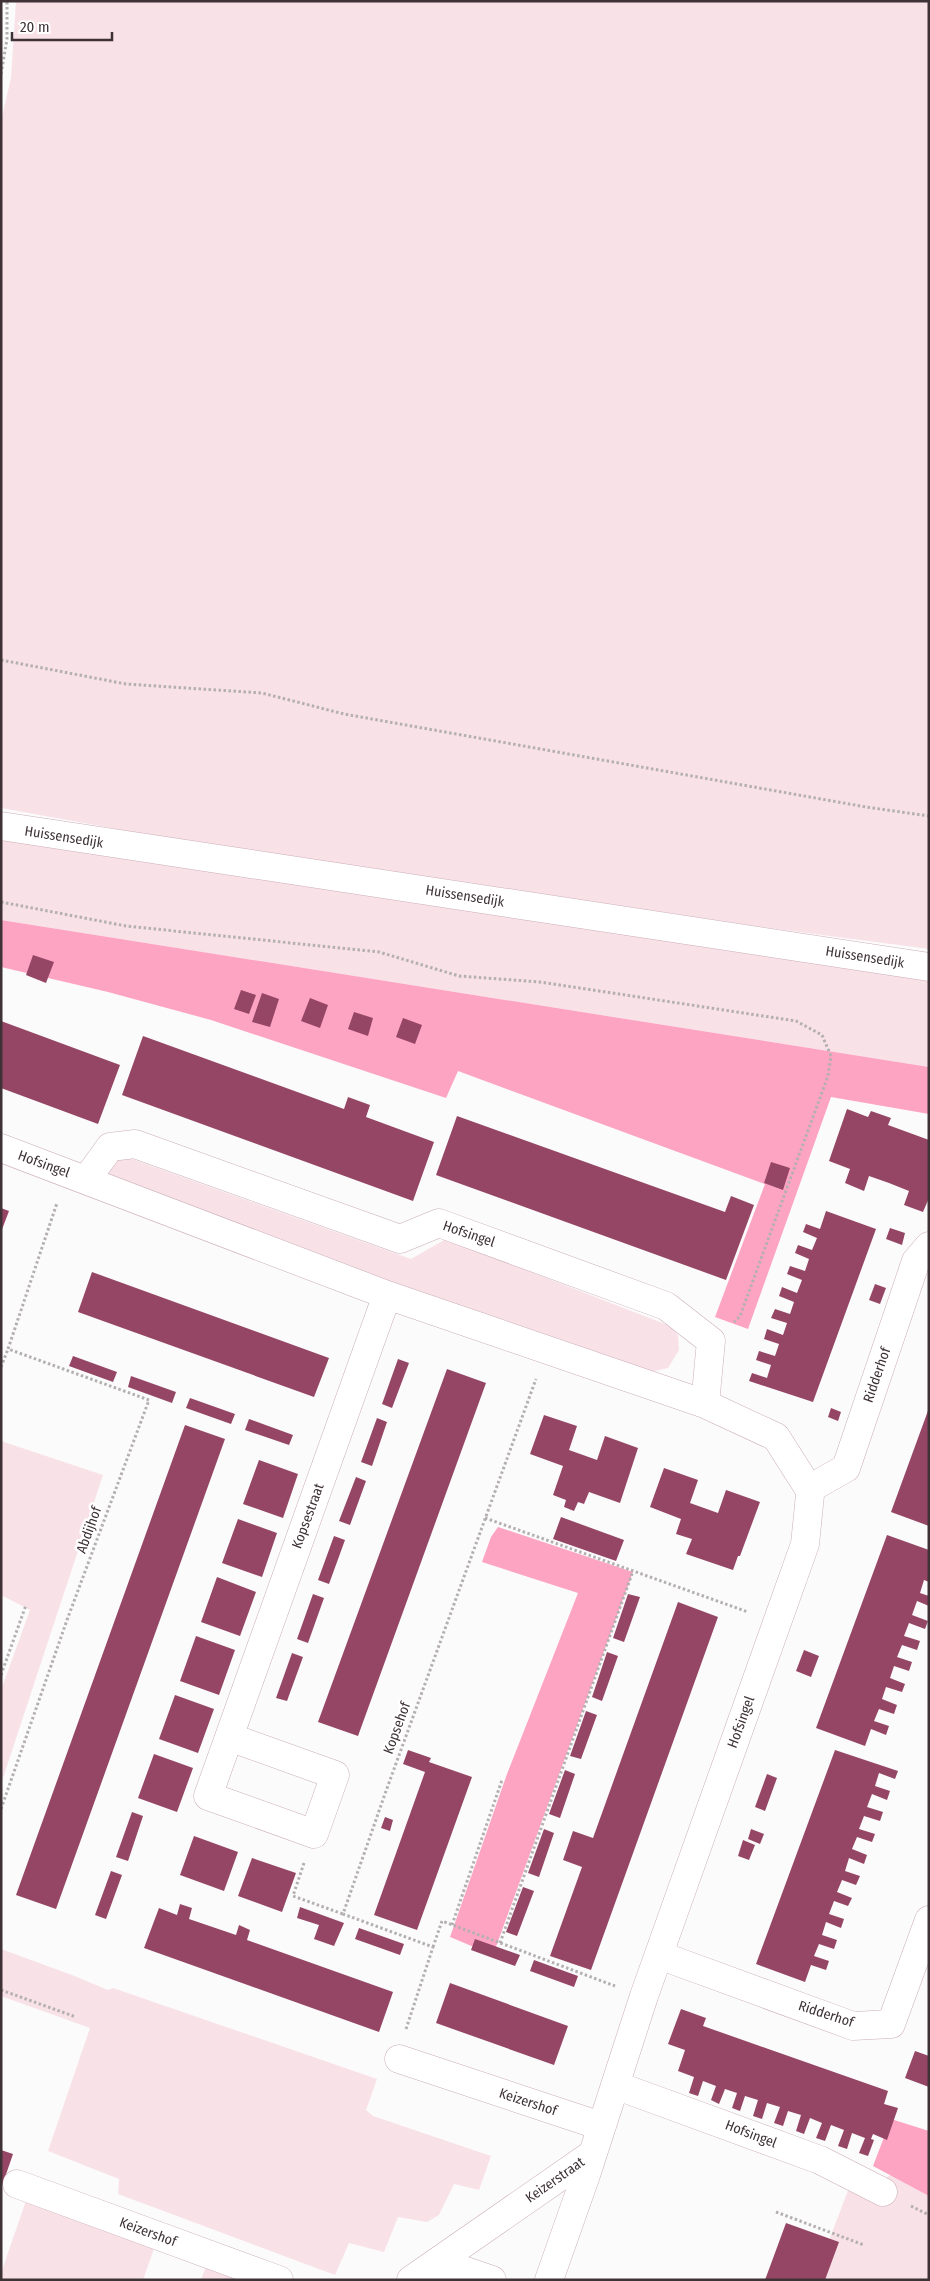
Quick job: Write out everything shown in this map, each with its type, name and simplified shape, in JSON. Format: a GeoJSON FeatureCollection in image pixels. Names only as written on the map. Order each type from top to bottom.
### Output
{"type":"FeatureCollection","features":[{"type":"Feature","properties":{"kind":"street","name":"Huissensedijk"},"geometry":{"type":"LineString","coordinates":[[1,826],[929,967]]}},
{"type":"Feature","properties":{"kind":"street","name":"Hofsingel"},"geometry":{"type":"LineString","coordinates":[[77,1176],[110,1147],[135,1144],[400,1239],[439,1223],[666,1306],[711,1341]]}},
{"type":"Feature","properties":{"kind":"street","name":"Hofsingel"},"geometry":{"type":"LineString","coordinates":[[1,1148],[387,1294],[705,1404],[776,1437],[809,1488],[805,1544],[644,1996],[591,2155]]}},
{"type":"Feature","properties":{"kind":"street","name":"Ridderhof"},"geometry":{"type":"LineString","coordinates":[[809,1488],[846,1468],[916,1261],[929,1246]]}},
{"type":"Feature","properties":{"kind":"street","name":"Kopsestraat"},"geometry":{"type":"LineString","coordinates":[[314,1834],[208,1796],[387,1294]]}},
{"type":"Feature","properties":{"kind":"street"},"geometry":{"type":"LineString","coordinates":[[705,1404],[711,1341]]}},
{"type":"Feature","properties":{"kind":"street"},"geometry":{"type":"LineString","coordinates":[[229,1737],[335,1775],[314,1834]]}},
{"type":"Feature","properties":{"kind":"street","name":"Ridderhof"},"geometry":{"type":"LineString","coordinates":[[659,1955],[853,2026],[891,2024],[929,1920]]}},
{"type":"Feature","properties":{"kind":"street","name":"Keizershof"},"geometry":{"type":"LineString","coordinates":[[399,2059],[601,2126]]}},
{"type":"Feature","properties":{"kind":"street","name":"Hofsingel"},"geometry":{"type":"LineString","coordinates":[[615,2085],[820,2160],[884,2192]]}},
{"type":"Feature","properties":{"kind":"street","name":"Keizerstraat"},"geometry":{"type":"LineString","coordinates":[[420,2274],[591,2155]]}},
{"type":"Feature","properties":{"kind":"street","name":"Keizerstraat"},"geometry":{"type":"LineString","coordinates":[[549,2280],[586,2175],[591,2155]]}},
{"type":"Feature","properties":{"kind":"street","name":"Keizershof"},"geometry":{"type":"LineString","coordinates":[[17,2184],[278,2280]]}},
{"type":"Feature","properties":{"kind":"street"},"geometry":{"type":"LineString","coordinates":[[420,2274],[460,2270],[492,2280]]}},
{"type":"Feature","properties":{"kind":"path"},"geometry":{"type":"LineString","coordinates":[[1,74],[7,38],[7,1]]}},
{"type":"Feature","properties":{"kind":"path"},"geometry":{"type":"LineString","coordinates":[[1,660],[126,684],[262,693],[344,714],[866,807],[929,816]]}},
{"type":"Feature","properties":{"kind":"path"},"geometry":{"type":"LineString","coordinates":[[1,902],[126,926],[379,952],[459,976],[540,982],[796,1021],[822,1035],[832,1056],[828,1076],[740,1316],[711,1341]]}},
{"type":"Feature","properties":{"kind":"path"},"geometry":{"type":"LineString","coordinates":[[1,1366],[77,1176]]}},
{"type":"Feature","properties":{"kind":"path","name":"Abdijhof"},"geometry":{"type":"LineString","coordinates":[[1,1809],[67,1620],[149,1400],[8,1349]]}},
{"type":"Feature","properties":{"kind":"path","name":"Kopsehof"},"geometry":{"type":"LineString","coordinates":[[343,1914],[546,1350]]}},
{"type":"Feature","properties":{"kind":"path"},"geometry":{"type":"LineString","coordinates":[[485,1518],[777,1623]]}},
{"type":"Feature","properties":{"kind":"path"},"geometry":{"type":"LineString","coordinates":[[500,1942],[633,1571]]}},
{"type":"Feature","properties":{"kind":"path"},"geometry":{"type":"LineString","coordinates":[[1,1675],[26,1605]]}},
{"type":"Feature","properties":{"kind":"path"},"geometry":{"type":"LineString","coordinates":[[452,1925],[502,1780]]}},
{"type":"Feature","properties":{"kind":"path"},"geometry":{"type":"LineString","coordinates":[[314,1834],[293,1896],[434,1947]]}},
{"type":"Feature","properties":{"kind":"path"},"geometry":{"type":"LineString","coordinates":[[405,2030],[442,1921],[644,1996]]}},
{"type":"Feature","properties":{"kind":"path"},"geometry":{"type":"LineString","coordinates":[[1,1990],[76,2017]]}},
{"type":"Feature","properties":{"kind":"path"},"geometry":{"type":"LineString","coordinates":[[776,2212],[864,2245]]}},
{"type":"Feature","properties":{"kind":"shaded area"},"geometry":{"type":"Polygon","coordinates":[[[16,1],[929,1],[929,949],[769,928],[150,835],[1,808],[1,121],[11,78],[16,1]]]}},
{"type":"Feature","properties":{"kind":"shaded area"},"geometry":{"type":"Polygon","coordinates":[[[1,835],[929,977],[929,1067],[1,920],[1,835]]]}},
{"type":"Feature","properties":{"kind":"shaded area"},"geometry":{"type":"Polygon","coordinates":[[[1,920],[929,1067],[929,1114],[831,1097],[748,1329],[715,1317],[765,1184],[458,1071],[446,1098],[211,1020],[108,992],[1,967],[1,920]]]}},
{"type":"Feature","properties":{"kind":"shaded area"},"geometry":{"type":"Polygon","coordinates":[[[121,1155],[411,1259],[446,1239],[670,1326],[678,1335],[679,1350],[668,1368],[646,1373],[105,1185],[107,1167],[121,1155]]]}},
{"type":"Feature","properties":{"kind":"shaded area"},"geometry":{"type":"Polygon","coordinates":[[[1,1441],[103,1475],[1,1784],[1,1690],[30,1610],[1,1595],[1,1441]]]}},
{"type":"Feature","properties":{"kind":"shaded area"},"geometry":{"type":"Polygon","coordinates":[[[498,1527],[633,1572],[493,1955],[450,1937],[507,1774],[578,1593],[482,1562],[491,1537],[498,1527]]]}},
{"type":"Feature","properties":{"kind":"shaded area"},"geometry":{"type":"Polygon","coordinates":[[[1,1949],[108,1990],[113,1988],[377,2079],[366,2110],[373,2116],[491,2156],[479,2190],[454,2184],[439,2215],[427,2222],[398,2217],[384,2252],[349,2243],[335,2275],[118,2194],[119,2179],[48,2151],[90,2028],[1,1996],[1,1949]]]}},
{"type":"Feature","properties":{"kind":"shaded area"},"geometry":{"type":"Polygon","coordinates":[[[891,2119],[929,2131],[929,2196],[873,2166],[891,2119]]]}},
{"type":"Feature","properties":{"kind":"shaded area"},"geometry":{"type":"Polygon","coordinates":[[[929,2151],[929,2280],[814,2280],[850,2185],[871,2187],[929,2151]]]}},
{"type":"Feature","properties":{"kind":"shaded area"},"geometry":{"type":"Polygon","coordinates":[[[28,2195],[156,2243],[143,2280],[1,2280],[1,2273],[28,2195]]]}},
{"type":"Feature","properties":{"kind":"shaded area"},"geometry":{"type":"Polygon","coordinates":[[[208,2261],[254,2280],[201,2280],[208,2261]]]}},
{"type":"Feature","properties":{"kind":"building"},"geometry":{"type":"Polygon","coordinates":[[[33,955],[54,962],[46,983],[26,975],[33,955]]]}},
{"type":"Feature","properties":{"kind":"building"},"geometry":{"type":"Polygon","coordinates":[[[241,990],[256,995],[249,1014],[234,1009],[241,990]]]}},
{"type":"Feature","properties":{"kind":"building"},"geometry":{"type":"Polygon","coordinates":[[[262,993],[279,999],[270,1027],[252,1022],[262,993]]]}},
{"type":"Feature","properties":{"kind":"building"},"geometry":{"type":"Polygon","coordinates":[[[310,998],[328,1005],[320,1028],[301,1021],[310,998]]]}},
{"type":"Feature","properties":{"kind":"building"},"geometry":{"type":"Polygon","coordinates":[[[354,1012],[373,1018],[368,1036],[348,1029],[354,1012]]]}},
{"type":"Feature","properties":{"kind":"building"},"geometry":{"type":"Polygon","coordinates":[[[403,1018],[422,1025],[415,1044],[396,1037],[403,1018]]]}},
{"type":"Feature","properties":{"kind":"building"},"geometry":{"type":"Polygon","coordinates":[[[1,1021],[120,1065],[98,1124],[1,1088],[1,1021]]]}},
{"type":"Feature","properties":{"kind":"building"},"geometry":{"type":"Polygon","coordinates":[[[143,1036],[344,1109],[348,1097],[370,1105],[366,1117],[434,1142],[413,1201],[122,1095],[143,1036]]]}},
{"type":"Feature","properties":{"kind":"building"},"geometry":{"type":"Polygon","coordinates":[[[847,1109],[868,1117],[871,1111],[891,1118],[888,1125],[929,1140],[929,1198],[923,1212],[904,1205],[909,1191],[889,1183],[869,1176],[864,1191],[845,1183],[850,1169],[829,1161],[847,1109]]]}},
{"type":"Feature","properties":{"kind":"building"},"geometry":{"type":"Polygon","coordinates":[[[457,1116],[725,1212],[731,1196],[754,1205],[726,1280],[436,1175],[457,1116]]]}},
{"type":"Feature","properties":{"kind":"building"},"geometry":{"type":"Polygon","coordinates":[[[771,1162],[790,1168],[783,1190],[764,1183],[771,1162]]]}},
{"type":"Feature","properties":{"kind":"building"},"geometry":{"type":"Polygon","coordinates":[[[1,1208],[9,1211],[1,1232],[1,1208]]]}},
{"type":"Feature","properties":{"kind":"building"},"geometry":{"type":"Polygon","coordinates":[[[826,1211],[876,1229],[813,1402],[749,1381],[752,1373],[767,1378],[771,1365],[756,1360],[759,1351],[775,1356],[779,1344],[764,1339],[767,1329],[783,1335],[787,1323],[771,1318],[775,1309],[790,1314],[794,1302],[779,1296],[782,1287],[797,1293],[802,1280],[787,1274],[790,1266],[805,1271],[809,1259],[795,1253],[798,1245],[812,1250],[817,1238],[803,1232],[806,1224],[820,1229],[826,1211]]]}},
{"type":"Feature","properties":{"kind":"building"},"geometry":{"type":"Polygon","coordinates":[[[890,1228],[905,1233],[902,1245],[886,1239],[890,1228]]]}},
{"type":"Feature","properties":{"kind":"building"},"geometry":{"type":"Polygon","coordinates":[[[92,1272],[329,1358],[314,1397],[78,1312],[92,1272]]]}},
{"type":"Feature","properties":{"kind":"building"},"geometry":{"type":"Polygon","coordinates":[[[875,1284],[886,1288],[880,1304],[869,1300],[875,1284]]]}},
{"type":"Feature","properties":{"kind":"building"},"geometry":{"type":"Polygon","coordinates":[[[73,1356],[117,1372],[113,1382],[69,1366],[73,1356]]]}},
{"type":"Feature","properties":{"kind":"building"},"geometry":{"type":"Polygon","coordinates":[[[398,1359],[409,1363],[392,1408],[382,1404],[398,1359]]]}},
{"type":"Feature","properties":{"kind":"building"},"geometry":{"type":"Polygon","coordinates":[[[447,1369],[486,1383],[358,1736],[318,1722],[447,1369]]]}},
{"type":"Feature","properties":{"kind":"building"},"geometry":{"type":"Polygon","coordinates":[[[131,1376],[176,1392],[172,1403],[128,1387],[131,1376]]]}},
{"type":"Feature","properties":{"kind":"building"},"geometry":{"type":"Polygon","coordinates":[[[190,1398],[235,1414],[231,1424],[186,1408],[190,1398]]]}},
{"type":"Feature","properties":{"kind":"building"},"geometry":{"type":"Polygon","coordinates":[[[831,1408],[841,1412],[838,1421],[828,1417],[831,1408]]]}},
{"type":"Feature","properties":{"kind":"building"},"geometry":{"type":"Polygon","coordinates":[[[929,1408],[929,1526],[891,1512],[929,1408]]]}},
{"type":"Feature","properties":{"kind":"building"},"geometry":{"type":"Polygon","coordinates":[[[544,1415],[577,1426],[569,1450],[597,1460],[605,1436],[638,1448],[620,1503],[589,1492],[584,1504],[578,1502],[574,1511],[564,1507],[566,1500],[553,1495],[563,1466],[530,1454],[544,1415]]]}},
{"type":"Feature","properties":{"kind":"building"},"geometry":{"type":"Polygon","coordinates":[[[377,1418],[387,1422],[372,1466],[361,1462],[377,1418]]]}},
{"type":"Feature","properties":{"kind":"building"},"geometry":{"type":"Polygon","coordinates":[[[249,1419],[293,1435],[289,1445],[245,1430],[249,1419]]]}},
{"type":"Feature","properties":{"kind":"building"},"geometry":{"type":"Polygon","coordinates":[[[185,1425],[225,1439],[56,1909],[16,1895],[185,1425]]]}},
{"type":"Feature","properties":{"kind":"building"},"geometry":{"type":"Polygon","coordinates":[[[259,1460],[298,1474],[283,1518],[243,1504],[259,1460]]]}},
{"type":"Feature","properties":{"kind":"building"},"geometry":{"type":"Polygon","coordinates":[[[664,1468],[698,1480],[690,1503],[718,1513],[726,1490],[760,1502],[733,1570],[686,1554],[692,1539],[676,1534],[681,1519],[650,1507],[664,1468]]]}},
{"type":"Feature","properties":{"kind":"building"},"geometry":{"type":"Polygon","coordinates":[[[356,1477],[366,1481],[350,1525],[339,1521],[356,1477]]]}},
{"type":"Feature","properties":{"kind":"building"},"geometry":{"type":"Polygon","coordinates":[[[561,1517],[624,1540],[616,1561],[553,1539],[561,1517]]]}},
{"type":"Feature","properties":{"kind":"building"},"geometry":{"type":"Polygon","coordinates":[[[238,1519],[277,1533],[262,1577],[222,1563],[238,1519]]]}},
{"type":"Feature","properties":{"kind":"building"},"geometry":{"type":"Polygon","coordinates":[[[887,1535],[929,1550],[929,1582],[924,1580],[920,1593],[929,1596],[929,1606],[917,1601],[912,1615],[928,1621],[925,1629],[909,1623],[904,1636],[920,1641],[917,1650],[902,1645],[897,1657],[912,1662],[909,1671],[894,1666],[890,1678],[905,1684],[902,1692],[886,1687],[882,1699],[897,1705],[894,1714],[879,1709],[874,1721],[889,1726],[886,1735],[871,1729],[865,1746],[816,1728],[887,1535]]]}},
{"type":"Feature","properties":{"kind":"building"},"geometry":{"type":"Polygon","coordinates":[[[334,1536],[345,1540],[329,1584],[318,1580],[334,1536]]]}},
{"type":"Feature","properties":{"kind":"building"},"geometry":{"type":"Polygon","coordinates":[[[217,1577],[256,1592],[240,1636],[201,1622],[217,1577]]]}},
{"type":"Feature","properties":{"kind":"building"},"geometry":{"type":"Polygon","coordinates":[[[313,1594],[324,1598],[308,1643],[297,1639],[313,1594]]]}},
{"type":"Feature","properties":{"kind":"building"},"geometry":{"type":"Polygon","coordinates":[[[628,1594],[640,1597],[624,1642],[613,1638],[628,1594]]]}},
{"type":"Feature","properties":{"kind":"building"},"geometry":{"type":"Polygon","coordinates":[[[678,1602],[718,1617],[591,1970],[550,1956],[582,1867],[563,1860],[573,1831],[593,1838],[678,1602]]]}},
{"type":"Feature","properties":{"kind":"building"},"geometry":{"type":"Polygon","coordinates":[[[196,1636],[235,1650],[219,1695],[180,1681],[196,1636]]]}},
{"type":"Feature","properties":{"kind":"building"},"geometry":{"type":"Polygon","coordinates":[[[804,1650],[819,1656],[811,1677],[796,1671],[804,1650]]]}},
{"type":"Feature","properties":{"kind":"building"},"geometry":{"type":"Polygon","coordinates":[[[607,1652],[618,1656],[602,1701],[592,1697],[607,1652]]]}},
{"type":"Feature","properties":{"kind":"building"},"geometry":{"type":"Polygon","coordinates":[[[292,1653],[303,1657],[287,1701],[276,1698],[292,1653]]]}},
{"type":"Feature","properties":{"kind":"building"},"geometry":{"type":"Polygon","coordinates":[[[175,1695],[214,1709],[198,1753],[159,1739],[175,1695]]]}},
{"type":"Feature","properties":{"kind":"building"},"geometry":{"type":"Polygon","coordinates":[[[586,1711],[597,1715],[581,1759],[570,1756],[586,1711]]]}},
{"type":"Feature","properties":{"kind":"building"},"geometry":{"type":"Polygon","coordinates":[[[408,1750],[431,1758],[429,1762],[472,1777],[417,1930],[374,1915],[425,1772],[403,1764],[408,1750]]]}},
{"type":"Feature","properties":{"kind":"building"},"geometry":{"type":"Polygon","coordinates":[[[835,1750],[898,1771],[895,1779],[879,1773],[875,1786],[890,1791],[887,1800],[872,1794],[867,1807],[883,1812],[880,1821],[864,1816],[859,1829],[875,1834],[872,1842],[857,1837],[852,1849],[867,1855],[864,1864],[849,1858],[845,1871],[860,1876],[856,1885],[842,1880],[837,1892],[852,1898],[848,1906],[834,1901],[829,1914],[844,1919],[841,1928],[826,1922],[822,1935],[837,1940],[834,1949],[819,1944],[814,1956],[829,1961],[826,1970],[811,1965],[805,1982],[756,1964],[835,1750]]]}},
{"type":"Feature","properties":{"kind":"building"},"geometry":{"type":"Polygon","coordinates":[[[154,1754],[193,1768],[177,1812],[138,1798],[154,1754]]]}},
{"type":"Feature","properties":{"kind":"building"},"geometry":{"type":"Polygon","coordinates":[[[565,1770],[575,1774],[560,1818],[549,1814],[565,1770]]]}},
{"type":"Feature","properties":{"kind":"building"},"geometry":{"type":"Polygon","coordinates":[[[767,1774],[777,1778],[765,1811],[755,1807],[767,1774]]]}},
{"type":"Feature","properties":{"kind":"building"},"geometry":{"type":"Polygon","coordinates":[[[132,1812],[143,1816],[128,1861],[116,1857],[132,1812]]]}},
{"type":"Feature","properties":{"kind":"building"},"geometry":{"type":"Polygon","coordinates":[[[385,1817],[393,1820],[390,1831],[381,1828],[385,1817]]]}},
{"type":"Feature","properties":{"kind":"building"},"geometry":{"type":"Polygon","coordinates":[[[544,1829],[554,1833],[539,1877],[528,1873],[544,1829]]]}},
{"type":"Feature","properties":{"kind":"building"},"geometry":{"type":"Polygon","coordinates":[[[751,1829],[764,1834],[760,1844],[748,1839],[751,1829]]]}},
{"type":"Feature","properties":{"kind":"building"},"geometry":{"type":"Polygon","coordinates":[[[194,1836],[238,1852],[224,1891],[180,1875],[194,1836]]]}},
{"type":"Feature","properties":{"kind":"building"},"geometry":{"type":"Polygon","coordinates":[[[743,1840],[755,1845],[749,1860],[738,1856],[743,1840]]]}},
{"type":"Feature","properties":{"kind":"building"},"geometry":{"type":"Polygon","coordinates":[[[252,1858],[296,1873],[282,1912],[238,1896],[252,1858]]]}},
{"type":"Feature","properties":{"kind":"building"},"geometry":{"type":"Polygon","coordinates":[[[111,1871],[122,1875],[106,1919],[95,1915],[111,1871]]]}},
{"type":"Feature","properties":{"kind":"building"},"geometry":{"type":"Polygon","coordinates":[[[523,1887],[534,1891],[517,1936],[506,1932],[523,1887]]]}},
{"type":"Feature","properties":{"kind":"building"},"geometry":{"type":"Polygon","coordinates":[[[180,1904],[192,1908],[189,1919],[236,1935],[239,1925],[250,1930],[247,1940],[393,1992],[379,2032],[144,1948],[159,1908],[177,1915],[180,1904]]]}},
{"type":"Feature","properties":{"kind":"building"},"geometry":{"type":"Polygon","coordinates":[[[300,1907],[344,1923],[334,1946],[314,1939],[319,1925],[297,1918],[300,1907]]]}},
{"type":"Feature","properties":{"kind":"building"},"geometry":{"type":"Polygon","coordinates":[[[359,1928],[404,1944],[400,1955],[355,1939],[359,1928]]]}},
{"type":"Feature","properties":{"kind":"building"},"geometry":{"type":"Polygon","coordinates":[[[475,1939],[520,1955],[515,1966],[471,1950],[475,1939]]]}},
{"type":"Feature","properties":{"kind":"building"},"geometry":{"type":"Polygon","coordinates":[[[534,1960],[578,1976],[574,1987],[530,1971],[534,1960]]]}},
{"type":"Feature","properties":{"kind":"building"},"geometry":{"type":"Polygon","coordinates":[[[450,1983],[568,2026],[554,2065],[436,2023],[450,1983]]]}},
{"type":"Feature","properties":{"kind":"building"},"geometry":{"type":"Polygon","coordinates":[[[681,2009],[706,2018],[703,2026],[888,2091],[884,2104],[898,2108],[887,2140],[873,2134],[871,2139],[874,2140],[868,2156],[859,2153],[865,2138],[852,2133],[847,2149],[838,2146],[844,2130],[831,2125],[825,2141],[816,2138],[822,2123],[810,2118],[804,2134],[796,2131],[801,2115],[788,2111],[783,2126],[774,2123],[780,2107],[767,2103],[762,2119],[753,2116],[758,2100],[745,2096],[740,2111],[732,2108],[737,2093],[725,2089],[719,2104],[711,2100],[716,2086],[703,2081],[698,2096],[689,2093],[694,2077],[678,2071],[685,2050],[668,2044],[681,2009]]]}},
{"type":"Feature","properties":{"kind":"building"},"geometry":{"type":"Polygon","coordinates":[[[915,2051],[929,2056],[929,2087],[905,2078],[915,2051]]]}},
{"type":"Feature","properties":{"kind":"building"},"geometry":{"type":"Polygon","coordinates":[[[1,2150],[13,2154],[2,2186],[1,2186],[1,2150]]]}},
{"type":"Feature","properties":{"kind":"building"},"geometry":{"type":"Polygon","coordinates":[[[786,2223],[839,2242],[825,2280],[765,2280],[786,2223]]]}}]}
